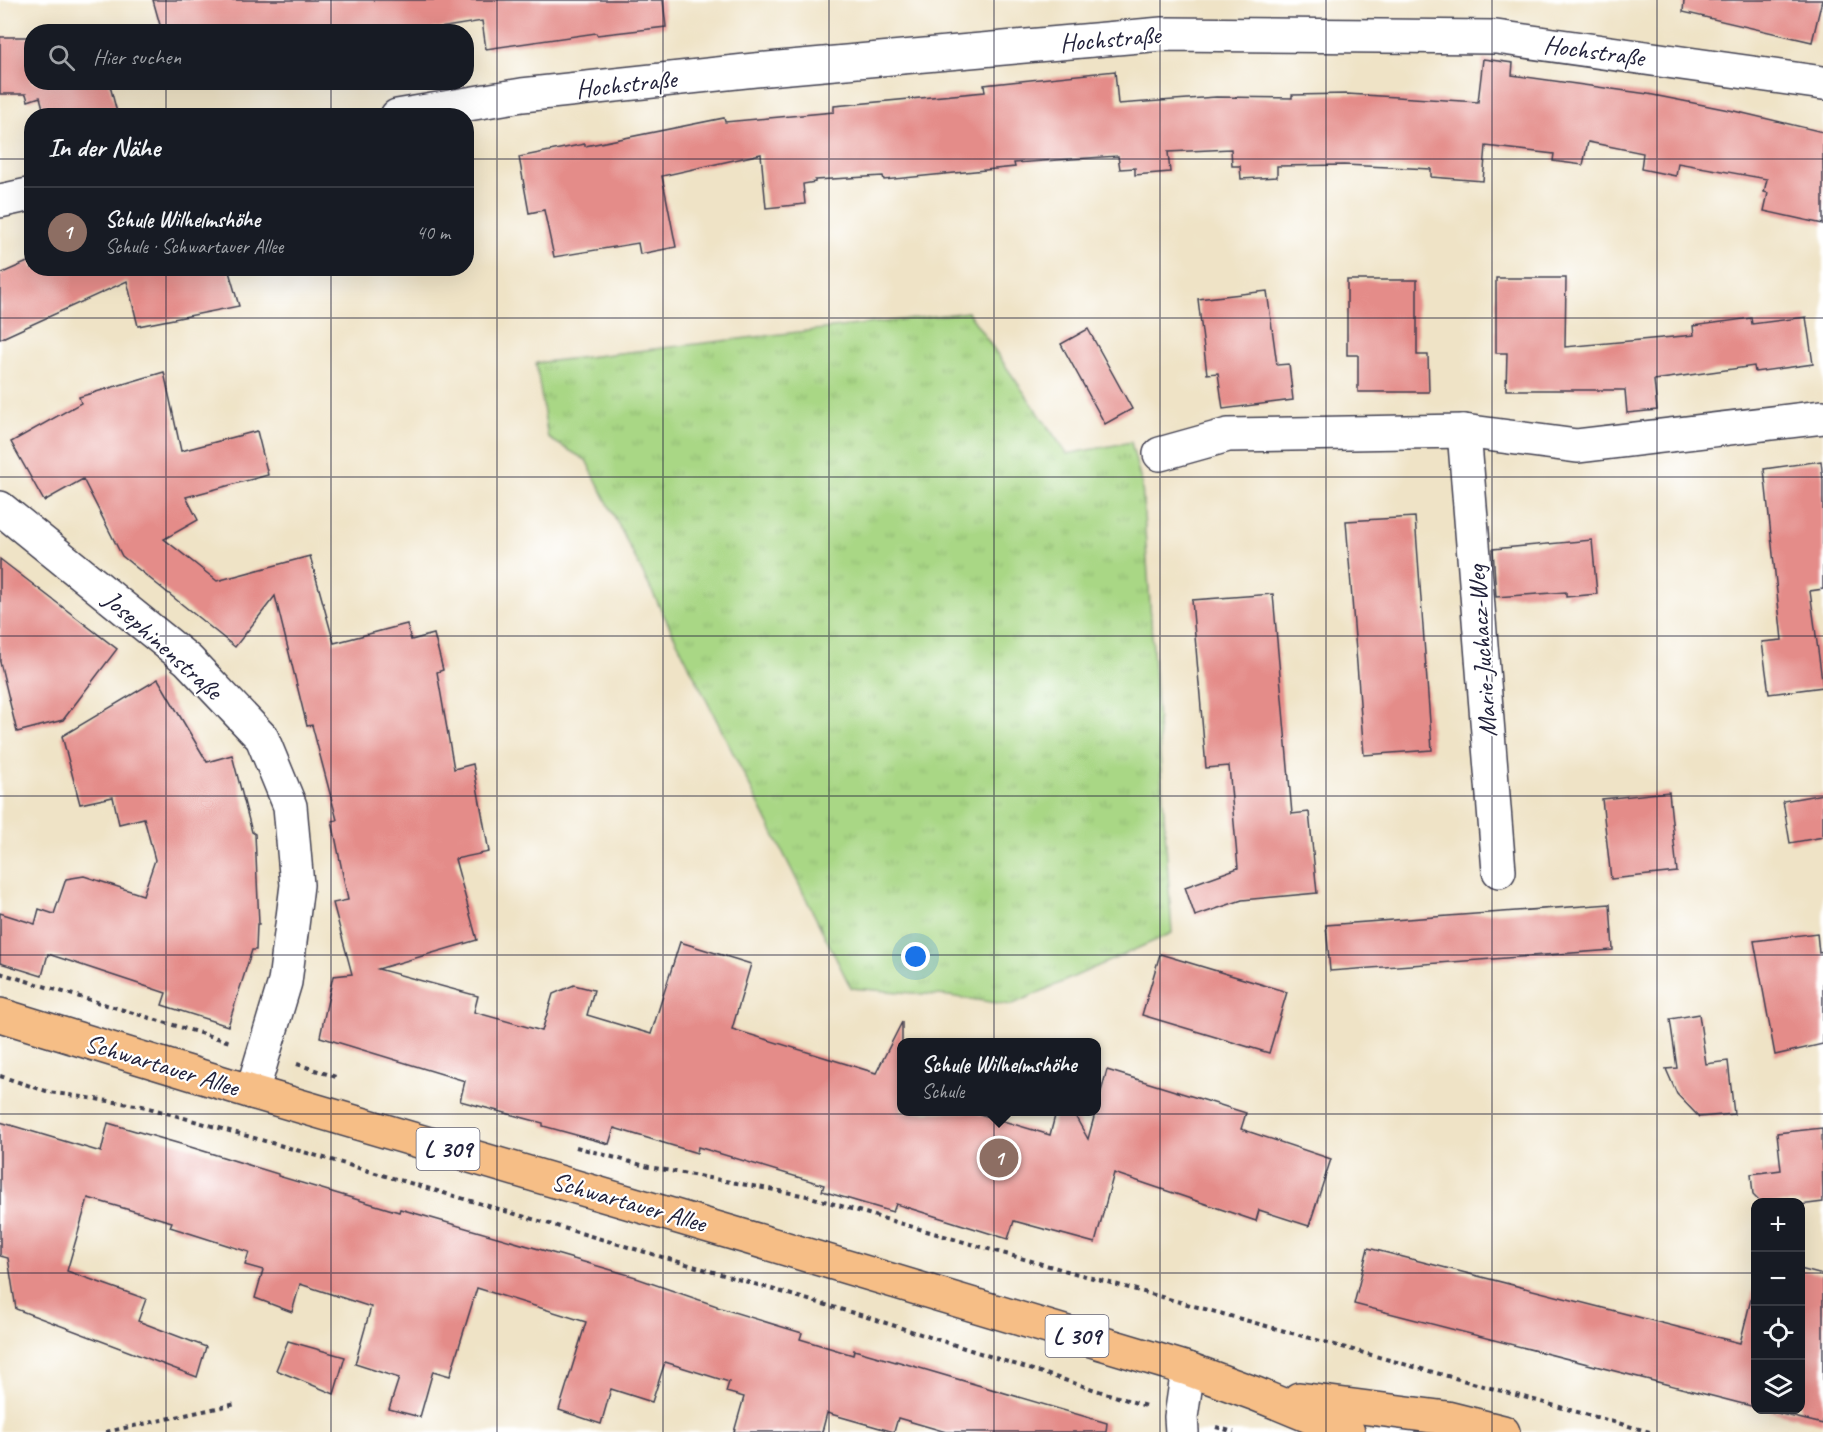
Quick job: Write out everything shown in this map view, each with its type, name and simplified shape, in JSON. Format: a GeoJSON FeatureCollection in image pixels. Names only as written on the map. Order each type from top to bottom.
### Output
{"type":"FeatureCollection","features":[{"type":"Feature","properties":{"kind":"main road","name":"Schwartauer Allee"},"geometry":{"type":"LineString","coordinates":[[0,1015],[252,1092],[1188,1369],[1348,1432]]}},
{"type":"Feature","properties":{"kind":"main road","name":"Schwartauer Allee"},"geometry":{"type":"LineString","coordinates":[[1256,1394],[1447,1418],[1503,1432]]}},
{"type":"Feature","properties":{"kind":"street","name":"Hochstraße"},"geometry":{"type":"LineString","coordinates":[[445,108],[522,95],[755,70],[1162,34],[1496,37],[1823,83]]}},
{"type":"Feature","properties":{"kind":"street"},"geometry":{"type":"LineString","coordinates":[[0,201],[24,196]]}},
{"type":"Feature","properties":{"kind":"street"},"geometry":{"type":"LineString","coordinates":[[1160,454],[1228,435],[1464,431],[1577,446],[1823,417]]}},
{"type":"Feature","properties":{"kind":"street","name":"Marie-Juchacz-Weg"},"geometry":{"type":"LineString","coordinates":[[1464,431],[1499,871]]}},
{"type":"Feature","properties":{"kind":"street","name":"Josephinenstraße"},"geometry":{"type":"LineString","coordinates":[[0,508],[188,660],[262,738],[290,806],[297,885],[285,982],[252,1092]]}},
{"type":"Feature","properties":{"kind":"street"},"geometry":{"type":"LineString","coordinates":[[1182,1424],[1188,1369]]}},
{"type":"Feature","properties":{"kind":"path"},"geometry":{"type":"LineString","coordinates":[[0,973],[264,1052],[340,1078]]}},
{"type":"Feature","properties":{"kind":"path"},"geometry":{"type":"LineString","coordinates":[[0,1076],[49,1092],[142,1106],[321,1157],[867,1317],[1182,1424],[1234,1432]]}},
{"type":"Feature","properties":{"kind":"path"},"geometry":{"type":"LineString","coordinates":[[571,1146],[649,1167],[807,1196],[995,1251],[1650,1432]]}},
{"type":"Feature","properties":{"kind":"path"},"geometry":{"type":"LineString","coordinates":[[106,1432],[236,1404]]}},
{"type":"Feature","properties":{"kind":"green space"},"geometry":{"type":"Polygon","coordinates":[[[968,312],[1067,454],[1131,442],[1142,485],[1172,933],[1011,1005],[949,996],[851,988],[586,460],[548,438],[536,363],[968,312]]]}},
{"type":"Feature","properties":{"kind":"building"},"geometry":{"type":"Polygon","coordinates":[[[153,0],[663,0],[666,27],[597,35],[596,33],[486,49],[482,21],[464,24],[160,24],[153,0]]]}},
{"type":"Feature","properties":{"kind":"building"},"geometry":{"type":"Polygon","coordinates":[[[1684,0],[1822,0],[1812,42],[1683,12],[1684,0]]]}},
{"type":"Feature","properties":{"kind":"building"},"geometry":{"type":"Polygon","coordinates":[[[0,37],[24,37],[24,90],[111,90],[116,108],[43,108],[40,97],[28,101],[26,94],[0,94],[0,37]]]}},
{"type":"Feature","properties":{"kind":"building"},"geometry":{"type":"Polygon","coordinates":[[[1483,59],[1513,63],[1512,75],[1648,94],[1823,132],[1823,224],[1764,211],[1768,193],[1764,192],[1767,179],[1678,163],[1676,176],[1641,169],[1643,153],[1588,142],[1583,165],[1553,161],[1554,154],[1486,146],[1483,181],[1431,177],[1431,169],[1344,165],[1277,166],[1277,177],[1241,179],[1240,166],[1232,166],[1231,149],[1168,152],[1170,172],[1135,175],[1135,168],[1120,169],[1118,156],[1014,163],[1015,167],[884,180],[883,176],[815,180],[815,182],[803,184],[805,204],[766,208],[761,154],[662,176],[676,247],[640,254],[638,243],[554,257],[544,210],[529,213],[519,157],[724,118],[725,122],[834,112],[834,106],[985,92],[984,85],[1115,71],[1118,104],[1216,97],[1292,98],[1292,95],[1347,94],[1478,102],[1483,59]]]}},
{"type":"Feature","properties":{"kind":"building"},"geometry":{"type":"Polygon","coordinates":[[[24,264],[24,276],[230,276],[239,306],[138,326],[127,281],[0,339],[0,274],[24,264]]]}},
{"type":"Feature","properties":{"kind":"building"},"geometry":{"type":"Polygon","coordinates":[[[1496,278],[1566,278],[1565,347],[1694,335],[1693,326],[1751,318],[1752,324],[1806,317],[1813,364],[1755,372],[1754,366],[1654,380],[1657,410],[1627,413],[1625,390],[1506,390],[1507,353],[1496,353],[1496,278]]]}},
{"type":"Feature","properties":{"kind":"building"},"geometry":{"type":"Polygon","coordinates":[[[1347,280],[1417,280],[1417,355],[1428,355],[1429,392],[1358,392],[1358,355],[1347,355],[1347,280]]]}},
{"type":"Feature","properties":{"kind":"building"},"geometry":{"type":"Polygon","coordinates":[[[1267,291],[1277,365],[1289,364],[1293,400],[1223,409],[1218,373],[1207,374],[1198,299],[1267,291]]]}},
{"type":"Feature","properties":{"kind":"building"},"geometry":{"type":"Polygon","coordinates":[[[1088,329],[1132,409],[1105,424],[1061,344],[1088,329]]]}},
{"type":"Feature","properties":{"kind":"building"},"geometry":{"type":"Polygon","coordinates":[[[164,372],[181,451],[257,431],[268,475],[186,497],[198,520],[164,539],[217,581],[310,556],[334,643],[407,624],[411,640],[434,634],[443,670],[437,672],[454,769],[473,764],[489,852],[455,859],[477,940],[378,969],[478,996],[474,1012],[542,1031],[553,994],[574,985],[594,990],[587,1015],[651,1034],[680,942],[751,964],[732,1029],[876,1073],[902,1022],[902,1038],[897,1038],[897,1116],[986,1116],[1050,1135],[1055,1116],[1075,1116],[1088,1139],[1094,1116],[1101,1116],[1101,1092],[1107,1070],[1246,1113],[1241,1129],[1331,1159],[1309,1226],[1259,1210],[1256,1221],[1114,1173],[1095,1243],[1014,1221],[1008,1239],[896,1204],[893,1212],[822,1191],[824,1185],[698,1147],[697,1153],[614,1128],[609,1144],[543,1126],[543,1123],[460,1101],[465,1081],[320,1037],[333,976],[352,974],[333,903],[348,900],[332,821],[337,820],[312,725],[307,726],[275,596],[235,647],[122,556],[83,479],[44,501],[11,442],[81,403],[79,397],[164,372]]]}},
{"type":"Feature","properties":{"kind":"building"},"geometry":{"type":"Polygon","coordinates":[[[1821,461],[1823,589],[1810,591],[1823,687],[1769,694],[1762,642],[1782,640],[1764,469],[1821,461]]]}},
{"type":"Feature","properties":{"kind":"building"},"geometry":{"type":"Polygon","coordinates":[[[1415,517],[1432,750],[1364,755],[1346,521],[1415,517]]]}},
{"type":"Feature","properties":{"kind":"building"},"geometry":{"type":"Polygon","coordinates":[[[1592,540],[1597,594],[1566,597],[1566,592],[1496,597],[1493,549],[1592,540]]]}},
{"type":"Feature","properties":{"kind":"building"},"geometry":{"type":"Polygon","coordinates":[[[0,559],[117,649],[63,720],[17,732],[0,662],[0,559]]]}},
{"type":"Feature","properties":{"kind":"building"},"geometry":{"type":"Polygon","coordinates":[[[1273,594],[1292,814],[1309,812],[1317,893],[1242,900],[1195,916],[1185,887],[1238,868],[1229,766],[1206,768],[1192,600],[1273,594]]]}},
{"type":"Feature","properties":{"kind":"building"},"geometry":{"type":"Polygon","coordinates":[[[158,679],[207,762],[232,755],[252,832],[255,834],[259,924],[257,924],[256,950],[252,950],[228,1026],[162,1005],[166,993],[48,954],[42,976],[0,963],[0,913],[35,924],[39,909],[54,914],[66,879],[84,876],[143,895],[155,860],[144,818],[119,824],[113,797],[80,804],[62,736],[158,679]]]}},
{"type":"Feature","properties":{"kind":"building"},"geometry":{"type":"Polygon","coordinates":[[[1669,792],[1677,872],[1611,879],[1602,799],[1669,792]]]}},
{"type":"Feature","properties":{"kind":"building"},"geometry":{"type":"Polygon","coordinates":[[[1823,794],[1823,837],[1790,843],[1783,801],[1823,794]]]}},
{"type":"Feature","properties":{"kind":"building"},"geometry":{"type":"Polygon","coordinates":[[[1610,904],[1613,950],[1330,971],[1326,925],[1610,904]]]}},
{"type":"Feature","properties":{"kind":"building"},"geometry":{"type":"Polygon","coordinates":[[[1817,933],[1819,953],[1823,952],[1823,1044],[1775,1055],[1754,941],[1817,933]]]}},
{"type":"Feature","properties":{"kind":"building"},"geometry":{"type":"Polygon","coordinates":[[[1160,954],[1287,992],[1269,1053],[1142,1015],[1160,954]]]}},
{"type":"Feature","properties":{"kind":"building"},"geometry":{"type":"Polygon","coordinates":[[[1699,1014],[1706,1064],[1728,1061],[1734,1114],[1699,1117],[1677,1094],[1666,1069],[1677,1068],[1670,1019],[1699,1014]]]}},
{"type":"Feature","properties":{"kind":"building"},"geometry":{"type":"Polygon","coordinates":[[[0,1122],[101,1152],[108,1123],[399,1212],[400,1209],[636,1277],[717,1307],[802,1333],[800,1339],[853,1355],[854,1350],[896,1361],[1107,1423],[1106,1432],[946,1432],[898,1418],[894,1432],[827,1413],[822,1432],[734,1432],[744,1397],[726,1392],[729,1382],[665,1362],[652,1402],[611,1389],[601,1424],[559,1410],[586,1322],[477,1288],[450,1376],[433,1371],[420,1417],[389,1409],[399,1378],[355,1364],[371,1307],[300,1284],[292,1312],[255,1298],[263,1270],[245,1265],[249,1252],[170,1227],[172,1222],[88,1198],[67,1271],[146,1299],[138,1321],[206,1347],[197,1377],[16,1309],[8,1258],[0,1256],[0,1122]]]}},
{"type":"Feature","properties":{"kind":"building"},"geometry":{"type":"Polygon","coordinates":[[[1822,1128],[1823,1202],[1805,1204],[1805,1198],[1756,1198],[1753,1195],[1751,1174],[1781,1170],[1777,1133],[1822,1128]]]}},
{"type":"Feature","properties":{"kind":"building"},"geometry":{"type":"Polygon","coordinates":[[[1368,1248],[1740,1343],[1751,1299],[1751,1406],[1354,1304],[1368,1248]]]}},
{"type":"Feature","properties":{"kind":"building"},"geometry":{"type":"Polygon","coordinates":[[[1805,1270],[1823,1275],[1823,1424],[1782,1414],[1805,1414],[1805,1270]]]}},
{"type":"Feature","properties":{"kind":"building"},"geometry":{"type":"Polygon","coordinates":[[[288,1341],[345,1357],[334,1394],[276,1370],[288,1341]]]}},
{"type":"Feature","properties":{"kind":"place","name":"Schule Wilhelmshöhe"},"geometry":{"type":"Point","coordinates":[999,1158]}}]}
